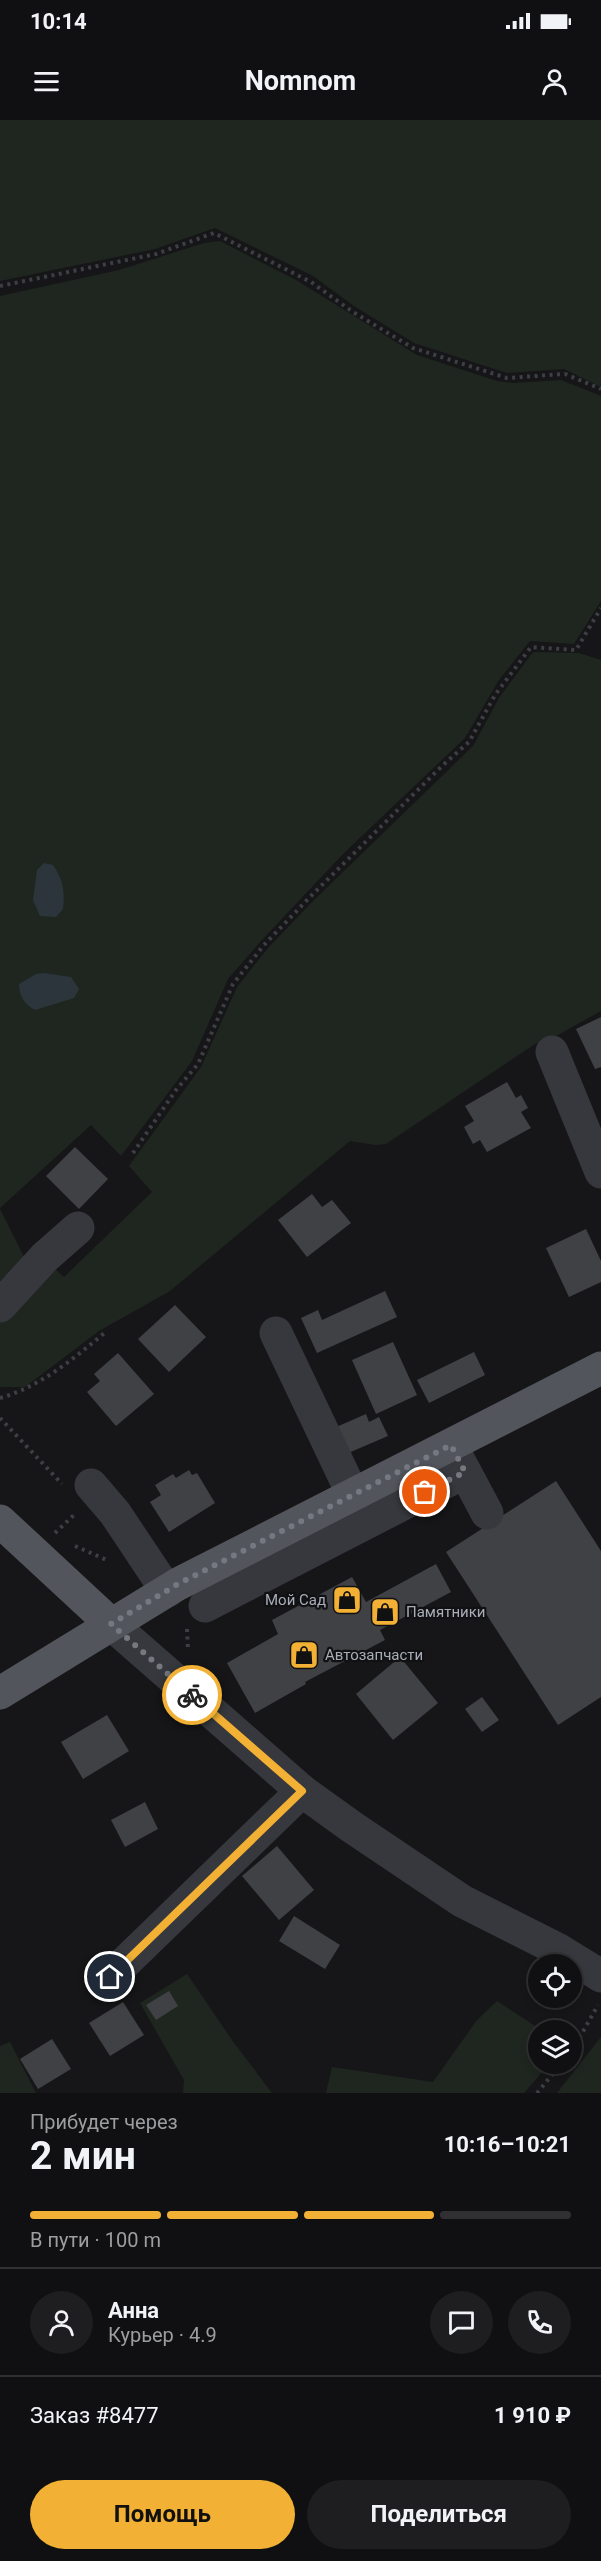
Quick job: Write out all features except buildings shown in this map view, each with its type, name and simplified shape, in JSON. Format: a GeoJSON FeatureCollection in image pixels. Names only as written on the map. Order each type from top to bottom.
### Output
{"type":"FeatureCollection","features":[{"type":"Feature","properties":{"kind":"main road"},"geometry":{"type":"LineString","coordinates":[[0,1693],[167,1591],[353,1495],[458,1458],[601,1368]]}},
{"type":"Feature","properties":{"kind":"main road"},"geometry":{"type":"LineString","coordinates":[[0,1521],[111,1624]]}},
{"type":"Feature","properties":{"kind":"street"},"geometry":{"type":"LineString","coordinates":[[552,1052],[601,1172]]}},
{"type":"Feature","properties":{"kind":"street"},"geometry":{"type":"LineString","coordinates":[[0,1306],[45,1257],[78,1228]]}},
{"type":"Feature","properties":{"kind":"street"},"geometry":{"type":"LineString","coordinates":[[276,1333],[353,1495]]}},
{"type":"Feature","properties":{"kind":"street"},"geometry":{"type":"LineString","coordinates":[[206,1606],[458,1458],[487,1513]]}},
{"type":"Feature","properties":{"kind":"street"},"geometry":{"type":"LineString","coordinates":[[79,1487],[115,1513],[167,1591]]}},
{"type":"Feature","properties":{"kind":"street"},"geometry":{"type":"LineString","coordinates":[[111,1624],[302,1791],[400,1862],[462,1901],[559,1950],[601,1976]]}},
{"type":"Feature","properties":{"kind":"street"},"geometry":{"type":"LineString","coordinates":[[110,1977],[302,1791]]}},
{"type":"Feature","properties":{"kind":"path"},"geometry":{"type":"LineString","coordinates":[[0,286],[156,254],[214,233],[311,282],[353,312],[413,348],[507,378],[565,374],[601,388]]}},
{"type":"Feature","properties":{"kind":"path"},"geometry":{"type":"LineString","coordinates":[[133,1152],[176,1090],[198,1064],[233,984],[264,945],[349,857],[469,742],[495,695],[531,647],[576,650],[601,608]]}},
{"type":"Feature","properties":{"kind":"path"},"geometry":{"type":"LineString","coordinates":[[0,1398],[24,1391],[66,1364],[107,1331]]}},
{"type":"Feature","properties":{"kind":"path"},"geometry":{"type":"LineString","coordinates":[[0,1418],[79,1487]]}},
{"type":"Feature","properties":{"kind":"path"},"geometry":{"type":"LineString","coordinates":[[54,1535],[75,1514]]}},
{"type":"Feature","properties":{"kind":"path"},"geometry":{"type":"LineString","coordinates":[[582,2033],[601,1999]]}},
{"type":"Feature","properties":{"kind":"path"},"geometry":{"type":"LineString","coordinates":[[537,2093],[553,2074]]}},
{"type":"Feature","properties":{"kind":"shaded area"},"geometry":{"type":"Polygon","coordinates":[[[0,120],[601,120],[601,387],[564,369],[507,373],[414,343],[354,306],[313,276],[215,228],[155,249],[0,281],[0,120]]]}},
{"type":"Feature","properties":{"kind":"shaded area"},"geometry":{"type":"Polygon","coordinates":[[[220,241],[296,280],[417,355],[497,381],[513,383],[561,380],[601,396],[601,601],[574,644],[530,641],[499,680],[465,738],[344,853],[228,979],[192,1061],[121,1156],[91,1125],[0,1208],[0,296],[119,270],[204,243],[220,241]]]}},
{"type":"Feature","properties":{"kind":"shaded area"},"geometry":{"type":"Polygon","coordinates":[[[533,652],[579,653],[601,660],[601,1011],[558,1035],[535,1044],[386,1144],[375,1145],[350,1141],[170,1291],[99,1331],[25,1387],[0,1387],[0,1322],[55,1269],[64,1277],[152,1192],[129,1166],[201,1067],[237,987],[268,948],[313,901],[473,746],[499,698],[533,652]]]}},
{"type":"Feature","properties":{"kind":"shaded area"},"geometry":{"type":"Polygon","coordinates":[[[44,863],[53,865],[63,886],[63,909],[56,917],[40,916],[33,900],[37,870],[44,863]]]}},
{"type":"Feature","properties":{"kind":"shaded area"},"geometry":{"type":"Polygon","coordinates":[[[36,974],[71,977],[79,989],[74,998],[35,1010],[28,1006],[21,996],[19,984],[36,974]]]}},
{"type":"Feature","properties":{"kind":"shaded area"},"geometry":{"type":"Polygon","coordinates":[[[0,1209],[25,1259],[0,1281],[0,1209]]]}},
{"type":"Feature","properties":{"kind":"shaded area"},"geometry":{"type":"Polygon","coordinates":[[[187,1974],[272,2093],[183,2093],[184,2080],[140,2003],[187,1974]]]}},
{"type":"Feature","properties":{"kind":"shaded area"},"geometry":{"type":"Polygon","coordinates":[[[497,2001],[528,2021],[528,2074],[540,2074],[524,2093],[326,2093],[332,2067],[433,2082],[477,2020],[497,2001]]]}},
{"type":"Feature","properties":{"kind":"shaded area"},"geometry":{"type":"Polygon","coordinates":[[[601,2037],[601,2093],[557,2093],[572,2074],[582,2074],[582,2061],[601,2037]]]}},
{"type":"Feature","properties":{"kind":"shaded area"},"geometry":{"type":"Polygon","coordinates":[[[10,2042],[36,2093],[0,2093],[0,2046],[10,2042]]]}},
{"type":"Feature","properties":{"kind":"way so far"},"geometry":{"type":"LineString","coordinates":[[192,1695],[111,1624],[178,1584],[451,1445],[465,1472],[425,1492]]}},
{"type":"Feature","properties":{"kind":"place","name":"Мой Сад"},"geometry":{"type":"Point","coordinates":[347,1600]}},
{"type":"Feature","properties":{"kind":"place","name":"Памятники"},"geometry":{"type":"Point","coordinates":[385,1612]}},
{"type":"Feature","properties":{"kind":"place","name":"Автозапчасти"},"geometry":{"type":"Point","coordinates":[304,1655]}},
{"type":"Feature","properties":{"kind":"route"},"geometry":{"type":"LineString","coordinates":[[110,1977],[302,1791],[192,1695]]}}]}
